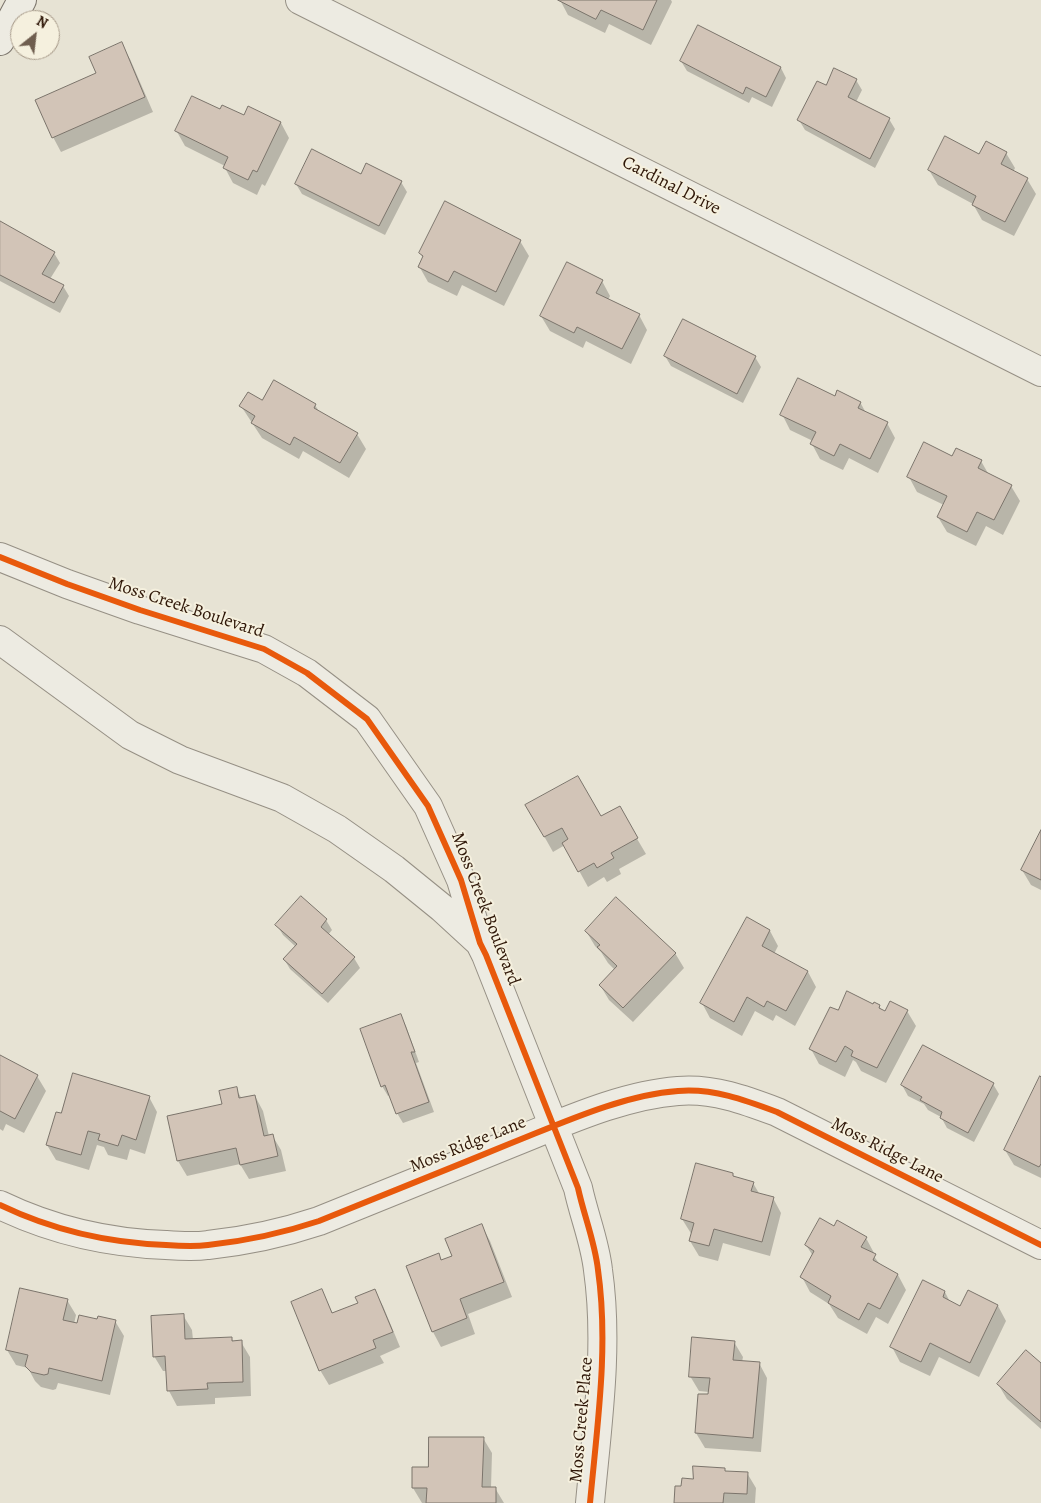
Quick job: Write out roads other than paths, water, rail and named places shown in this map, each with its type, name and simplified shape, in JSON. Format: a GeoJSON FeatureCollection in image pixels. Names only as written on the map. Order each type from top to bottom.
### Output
{"type":"FeatureCollection","features":[{"type":"Feature","properties":{"kind":"street"},"geometry":{"type":"LineString","coordinates":[[0,40],[22,0]]}},
{"type":"Feature","properties":{"kind":"street","name":"Cardinal Drive"},"geometry":{"type":"LineString","coordinates":[[300,0],[1041,372]]}},
{"type":"Feature","properties":{"kind":"street","name":"Moss Creek Boulevard"},"geometry":{"type":"LineString","coordinates":[[0,557],[67,584],[140,610],[264,649],[307,673],[367,719],[428,806],[461,880],[480,943],[578,1188],[590,1230],[598,1271],[602,1339]]}},
{"type":"Feature","properties":{"kind":"street","name":"Moss Creek Boulevard"},"geometry":{"type":"LineString","coordinates":[[0,640],[130,735],[180,760],[282,798],[337,829],[394,869],[436,902],[480,943]]}},
{"type":"Feature","properties":{"kind":"street","name":"Moss Ridge Lane"},"geometry":{"type":"LineString","coordinates":[[0,1205],[24,1216],[70,1232],[134,1244],[206,1246],[250,1239],[291,1231],[623,1101],[651,1093],[679,1090],[708,1091],[737,1097],[777,1112],[1041,1245]]}},
{"type":"Feature","properties":{"kind":"street","name":"Moss Creek Place"},"geometry":{"type":"LineString","coordinates":[[590,1503],[602,1365],[602,1339]]}}]}
